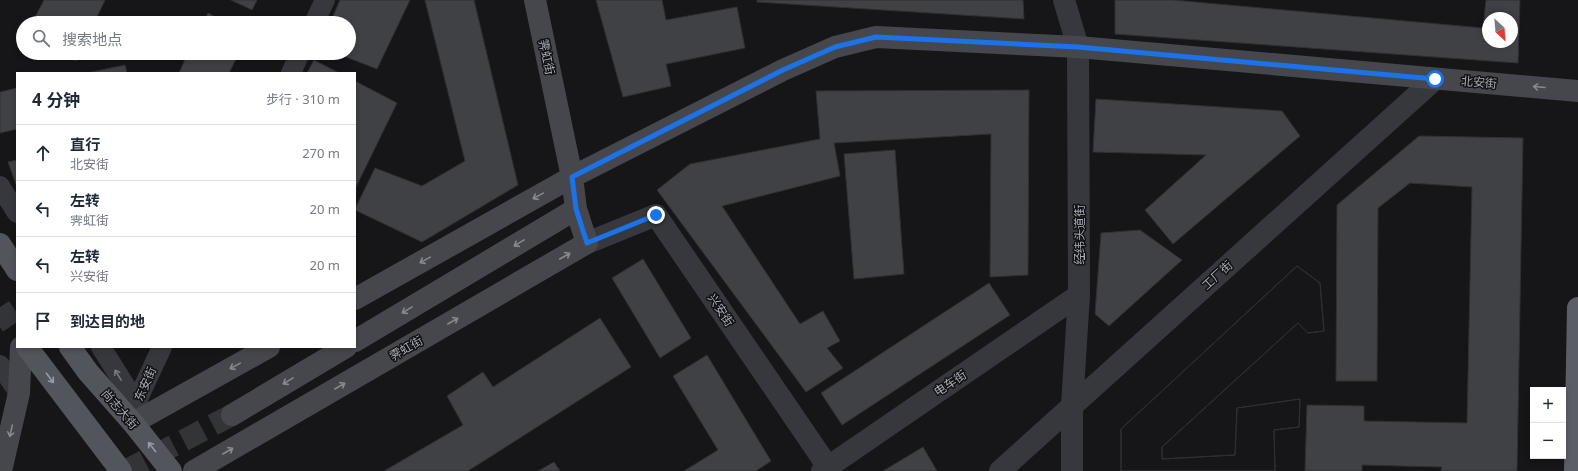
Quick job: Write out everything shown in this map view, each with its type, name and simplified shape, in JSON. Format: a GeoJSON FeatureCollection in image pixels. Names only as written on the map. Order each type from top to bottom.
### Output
{"type":"FeatureCollection","features":[{"type":"Feature","properties":{"kind":"highway"},"geometry":{"type":"LineString","coordinates":[[1575,471],[1578,308]]}},
{"type":"Feature","properties":{"kind":"main road","name":"霁虹街"},"geometry":{"type":"LineString","coordinates":[[194,471],[587,243],[576,209],[572,177],[535,0]]}},
{"type":"Feature","properties":{"kind":"main road","name":"北安街"},"geometry":{"type":"LineString","coordinates":[[356,298],[572,177],[783,70],[835,47],[876,37],[1078,47],[1435,79],[1578,90]]}},
{"type":"Feature","properties":{"kind":"main road"},"geometry":{"type":"LineString","coordinates":[[356,341],[576,209]]}},
{"type":"Feature","properties":{"kind":"main road"},"geometry":{"type":"LineString","coordinates":[[0,244],[16,268]]}},
{"type":"Feature","properties":{"kind":"main road"},"geometry":{"type":"LineString","coordinates":[[1,471],[20,394],[21,348]]}},
{"type":"Feature","properties":{"kind":"main road"},"geometry":{"type":"LineString","coordinates":[[28,348],[121,471]]}},
{"type":"Feature","properties":{"kind":"main road","name":"尚志大街"},"geometry":{"type":"LineString","coordinates":[[71,348],[88,372],[134,413],[171,471]]}},
{"type":"Feature","properties":{"kind":"main road"},"geometry":{"type":"LineString","coordinates":[[134,413],[267,348]]}},
{"type":"Feature","properties":{"kind":"main road"},"geometry":{"type":"LineString","coordinates":[[232,415],[344,348]]}},
{"type":"Feature","properties":{"kind":"street"},"geometry":{"type":"LineString","coordinates":[[317,16],[325,0]]}},
{"type":"Feature","properties":{"kind":"street","name":"经纬头道街"},"geometry":{"type":"LineString","coordinates":[[1064,0],[1078,47],[1079,295],[1072,405],[1072,471]]}},
{"type":"Feature","properties":{"kind":"street"},"geometry":{"type":"LineString","coordinates":[[290,72],[296,60]]}},
{"type":"Feature","properties":{"kind":"street","name":"工厂街"},"geometry":{"type":"LineString","coordinates":[[1000,471],[1435,79]]}},
{"type":"Feature","properties":{"kind":"street"},"geometry":{"type":"LineString","coordinates":[[0,186],[16,211]]}},
{"type":"Feature","properties":{"kind":"street","name":"兴安街"},"geometry":{"type":"LineString","coordinates":[[587,243],[656,215],[825,469]]}},
{"type":"Feature","properties":{"kind":"street","name":"电车街"},"geometry":{"type":"LineString","coordinates":[[825,469],[1079,295]]}},
{"type":"Feature","properties":{"kind":"street","name":"尚志大街"},"geometry":{"type":"LineString","coordinates":[[102,348],[134,413]]}},
{"type":"Feature","properties":{"kind":"street","name":"东安街"},"geometry":{"type":"LineString","coordinates":[[134,413],[162,348]]}},
{"type":"Feature","properties":{"kind":"street"},"geometry":{"type":"LineString","coordinates":[[0,365],[20,394]]}},
{"type":"Feature","properties":{"kind":"building"},"geometry":{"type":"Polygon","coordinates":[[[44,0],[105,0],[97,16],[36,16],[44,0]]]}},
{"type":"Feature","properties":{"kind":"building"},"geometry":{"type":"Polygon","coordinates":[[[231,0],[257,0],[252,10],[231,0]]]}},
{"type":"Feature","properties":{"kind":"building"},"geometry":{"type":"Polygon","coordinates":[[[340,0],[410,0],[377,69],[354,60],[356,60],[356,16],[333,16],[340,0]]]}},
{"type":"Feature","properties":{"kind":"building"},"geometry":{"type":"Polygon","coordinates":[[[425,0],[474,0],[518,185],[422,242],[356,210],[356,207],[375,168],[422,186],[465,161],[425,0]]]}},
{"type":"Feature","properties":{"kind":"building"},"geometry":{"type":"Polygon","coordinates":[[[596,0],[662,0],[666,20],[737,7],[745,48],[666,64],[671,86],[623,97],[596,0]]]}},
{"type":"Feature","properties":{"kind":"building"},"geometry":{"type":"Polygon","coordinates":[[[757,0],[1023,0],[1024,19],[757,2],[757,0]]]}},
{"type":"Feature","properties":{"kind":"building"},"geometry":{"type":"Polygon","coordinates":[[[1115,0],[1173,0],[1482,28],[1482,48],[1518,48],[1518,12],[1485,12],[1486,0],[1520,0],[1518,63],[1115,34],[1115,0]]]}},
{"type":"Feature","properties":{"kind":"building"},"geometry":{"type":"Polygon","coordinates":[[[208,13],[213,16],[206,16],[208,13]]]}},
{"type":"Feature","properties":{"kind":"building"},"geometry":{"type":"Polygon","coordinates":[[[185,60],[236,60],[230,72],[179,72],[185,60]]]}},
{"type":"Feature","properties":{"kind":"building"},"geometry":{"type":"Polygon","coordinates":[[[314,60],[337,72],[308,72],[314,60]]]}},
{"type":"Feature","properties":{"kind":"building"},"geometry":{"type":"Polygon","coordinates":[[[125,65],[127,72],[92,72],[125,65]]]}},
{"type":"Feature","properties":{"kind":"building"},"geometry":{"type":"Polygon","coordinates":[[[356,82],[397,103],[356,187],[356,82]]]}},
{"type":"Feature","properties":{"kind":"building"},"geometry":{"type":"Polygon","coordinates":[[[16,88],[16,129],[0,133],[0,92],[16,88]]]}},
{"type":"Feature","properties":{"kind":"building"},"geometry":{"type":"Polygon","coordinates":[[[1029,90],[1028,275],[990,277],[991,134],[834,143],[840,176],[722,206],[800,324],[823,311],[840,341],[827,348],[843,368],[806,392],[657,190],[690,164],[820,139],[816,91],[1029,90]]]}},
{"type":"Feature","properties":{"kind":"building"},"geometry":{"type":"Polygon","coordinates":[[[1096,99],[1282,111],[1300,136],[1173,244],[1145,210],[1206,155],[1093,152],[1096,99]]]}},
{"type":"Feature","properties":{"kind":"building"},"geometry":{"type":"Polygon","coordinates":[[[1419,136],[1523,138],[1517,471],[1441,471],[1442,467],[1362,465],[1362,471],[1305,471],[1307,405],[1364,406],[1364,421],[1467,423],[1472,187],[1410,183],[1378,208],[1377,381],[1336,381],[1337,205],[1419,136]]]}},
{"type":"Feature","properties":{"kind":"building"},"geometry":{"type":"Polygon","coordinates":[[[895,150],[904,274],[854,279],[844,154],[895,150]]]}},
{"type":"Feature","properties":{"kind":"building"},"geometry":{"type":"Polygon","coordinates":[[[16,160],[16,184],[8,162],[16,160]]]}},
{"type":"Feature","properties":{"kind":"building"},"geometry":{"type":"Polygon","coordinates":[[[1140,230],[1182,260],[1109,326],[1095,314],[1101,233],[1140,230]]]}},
{"type":"Feature","properties":{"kind":"building"},"geometry":{"type":"Polygon","coordinates":[[[643,259],[691,338],[660,358],[612,278],[643,259]]]}},
{"type":"Feature","properties":{"kind":"building"},"geometry":{"type":"Polygon","coordinates":[[[1297,266],[1320,283],[1324,331],[1308,333],[1298,323],[1162,447],[1162,459],[1235,455],[1237,408],[1300,399],[1299,427],[1274,430],[1275,471],[1121,471],[1121,429],[1297,266]]]}},
{"type":"Feature","properties":{"kind":"building"},"geometry":{"type":"Polygon","coordinates":[[[1297,266],[1320,283],[1324,331],[1308,333],[1298,323],[1162,447],[1162,459],[1235,455],[1237,408],[1300,399],[1299,427],[1274,430],[1275,471],[1121,471],[1121,429],[1297,266]]]}},
{"type":"Feature","properties":{"kind":"building"},"geometry":{"type":"Polygon","coordinates":[[[989,283],[1010,315],[842,425],[821,393],[989,283]]]}},
{"type":"Feature","properties":{"kind":"building"},"geometry":{"type":"Polygon","coordinates":[[[600,318],[631,367],[468,471],[384,471],[463,425],[447,396],[483,372],[493,387],[600,318]]]}},
{"type":"Feature","properties":{"kind":"building"},"geometry":{"type":"Polygon","coordinates":[[[707,355],[771,461],[756,471],[684,471],[718,450],[673,376],[707,355]]]}},
{"type":"Feature","properties":{"kind":"building"},"geometry":{"type":"Polygon","coordinates":[[[923,447],[937,471],[883,471],[923,447]]]}},
{"type":"Feature","properties":{"kind":"building"},"geometry":{"type":"Polygon","coordinates":[[[554,462],[560,471],[538,471],[554,462]]]}},
{"type":"Feature","properties":{"kind":"tunnel"},"geometry":{"type":"LineString","coordinates":[[0,307],[16,331]]}},
{"type":"Feature","properties":{"kind":"tunnel"},"geometry":{"type":"LineString","coordinates":[[125,471],[232,415]]}},
{"type":"Feature","properties":{"kind":"route"},"geometry":{"type":"LineString","coordinates":[[656,215],[587,243],[576,209],[572,177],[783,70],[835,47],[876,37],[1078,47],[1435,79]]}}]}
